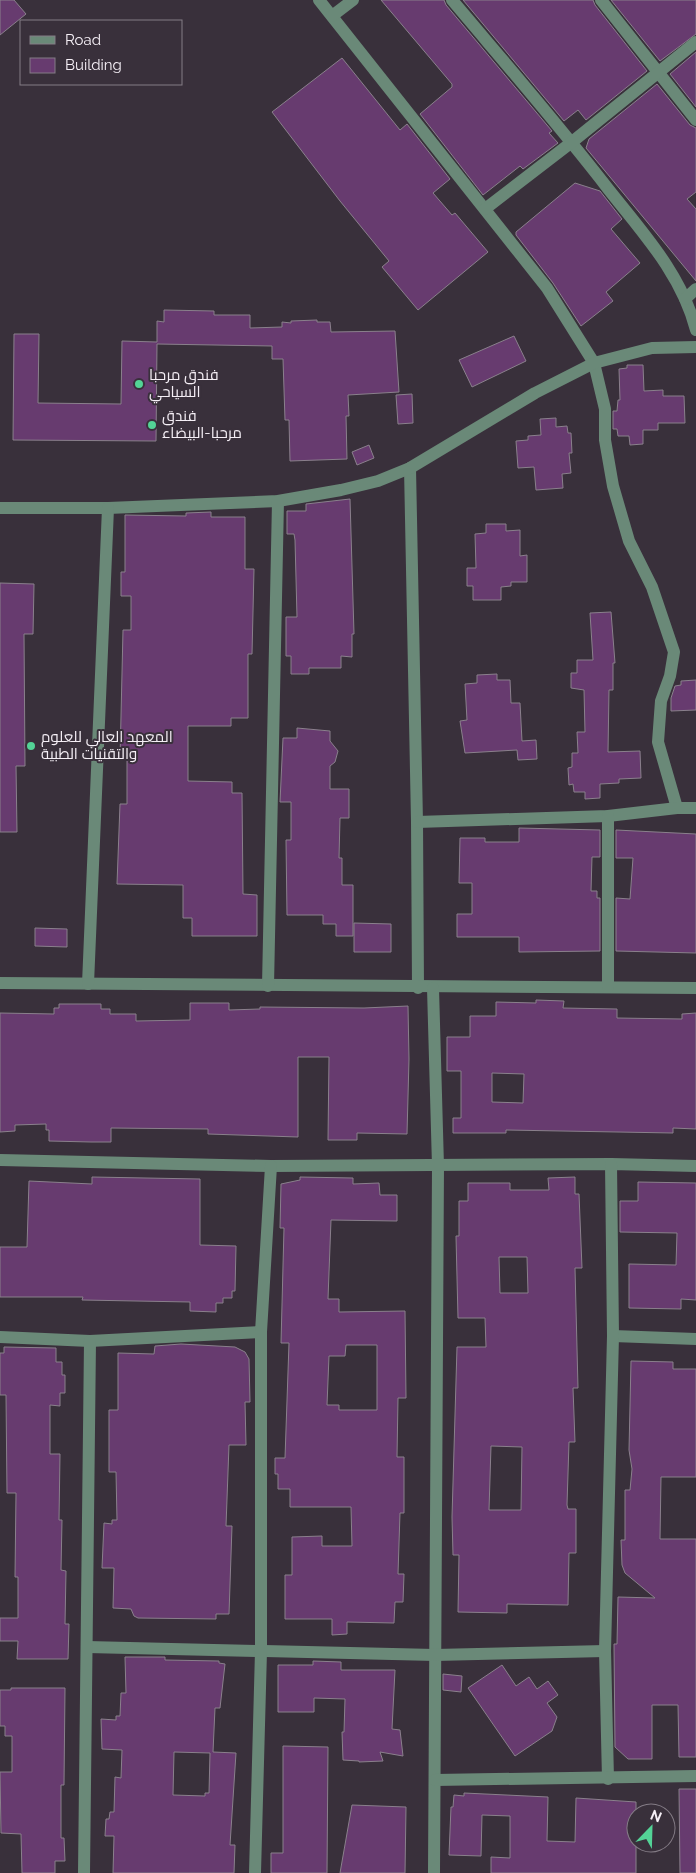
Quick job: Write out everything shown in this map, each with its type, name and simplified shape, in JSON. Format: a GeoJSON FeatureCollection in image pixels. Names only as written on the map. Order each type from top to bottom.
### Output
{"type":"FeatureCollection","features":[{"type":"Feature","properties":{"kind":"street"},"geometry":{"type":"LineString","coordinates":[[319,0],[546,288],[594,364],[605,409],[605,440],[613,486],[629,541],[652,587],[674,652],[670,676],[661,701],[658,742],[676,808]]}},
{"type":"Feature","properties":{"kind":"street"},"geometry":{"type":"LineString","coordinates":[[332,16],[353,0]]}},
{"type":"Feature","properties":{"kind":"street"},"geometry":{"type":"LineString","coordinates":[[452,0],[572,142],[655,248],[678,283],[696,330]]}},
{"type":"Feature","properties":{"kind":"street"},"geometry":{"type":"LineString","coordinates":[[601,0],[696,120]]}},
{"type":"Feature","properties":{"kind":"street"},"geometry":{"type":"LineString","coordinates":[[485,209],[696,42]]}},
{"type":"Feature","properties":{"kind":"street"},"geometry":{"type":"LineString","coordinates":[[685,299],[696,289]]}},
{"type":"Feature","properties":{"kind":"street"},"geometry":{"type":"LineString","coordinates":[[0,508],[108,508],[278,501],[378,481],[410,468],[535,393],[594,364],[652,348],[696,347]]}},
{"type":"Feature","properties":{"kind":"street"},"geometry":{"type":"LineString","coordinates":[[410,468],[417,822],[418,988]]}},
{"type":"Feature","properties":{"kind":"street"},"geometry":{"type":"LineString","coordinates":[[268,986],[278,501]]}},
{"type":"Feature","properties":{"kind":"street"},"geometry":{"type":"LineString","coordinates":[[88,984],[108,508]]}},
{"type":"Feature","properties":{"kind":"street"},"geometry":{"type":"LineString","coordinates":[[417,822],[608,816],[676,808],[696,808]]}},
{"type":"Feature","properties":{"kind":"street"},"geometry":{"type":"LineString","coordinates":[[608,816],[608,987]]}},
{"type":"Feature","properties":{"kind":"street"},"geometry":{"type":"LineString","coordinates":[[0,983],[418,988],[696,988]]}},
{"type":"Feature","properties":{"kind":"street"},"geometry":{"type":"LineString","coordinates":[[433,988],[438,1166],[434,1873]]}},
{"type":"Feature","properties":{"kind":"street"},"geometry":{"type":"LineString","coordinates":[[0,1160],[270,1166],[611,1164],[696,1166]]}},
{"type":"Feature","properties":{"kind":"street"},"geometry":{"type":"LineString","coordinates":[[608,1779],[605,1651],[613,1336],[611,1164]]}},
{"type":"Feature","properties":{"kind":"street"},"geometry":{"type":"LineString","coordinates":[[256,1873],[261,1651],[262,1332],[270,1166]]}},
{"type":"Feature","properties":{"kind":"street"},"geometry":{"type":"LineString","coordinates":[[0,1337],[90,1341],[262,1332]]}},
{"type":"Feature","properties":{"kind":"street"},"geometry":{"type":"LineString","coordinates":[[613,1336],[696,1339]]}},
{"type":"Feature","properties":{"kind":"street"},"geometry":{"type":"LineString","coordinates":[[84,1873],[90,1341]]}},
{"type":"Feature","properties":{"kind":"street"},"geometry":{"type":"LineString","coordinates":[[87,1647],[434,1655],[605,1651]]}},
{"type":"Feature","properties":{"kind":"street"},"geometry":{"type":"LineString","coordinates":[[435,1780],[608,1779],[696,1776]]}},
{"type":"Feature","properties":{"kind":"building"},"geometry":{"type":"Polygon","coordinates":[[[0,0],[14,0],[26,14],[0,35],[0,0]]]}},
{"type":"Feature","properties":{"kind":"building"},"geometry":{"type":"Polygon","coordinates":[[[381,0],[444,0],[446,5],[552,131],[549,133],[558,143],[523,169],[520,166],[483,195],[420,114],[452,87],[452,84],[381,0]]]}},
{"type":"Feature","properties":{"kind":"building"},"geometry":{"type":"Polygon","coordinates":[[[463,0],[593,0],[647,71],[586,120],[578,110],[564,121],[463,0]]]}},
{"type":"Feature","properties":{"kind":"building"},"geometry":{"type":"Polygon","coordinates":[[[611,0],[696,0],[696,34],[660,61],[611,0]]]}},
{"type":"Feature","properties":{"kind":"building"},"geometry":{"type":"Polygon","coordinates":[[[696,52],[696,107],[670,74],[696,52]]]}},
{"type":"Feature","properties":{"kind":"building"},"geometry":{"type":"Polygon","coordinates":[[[342,58],[400,130],[407,124],[450,179],[433,193],[452,215],[455,213],[488,252],[418,310],[382,267],[389,261],[272,112],[342,58]]]}},
{"type":"Feature","properties":{"kind":"building"},"geometry":{"type":"Polygon","coordinates":[[[657,84],[690,125],[696,128],[696,192],[687,199],[696,209],[696,281],[586,148],[589,139],[657,84]]]}},
{"type":"Feature","properties":{"kind":"building"},"geometry":{"type":"Polygon","coordinates":[[[575,183],[600,191],[622,219],[611,229],[640,263],[606,292],[613,301],[581,326],[553,283],[516,235],[516,232],[575,183]]]}},
{"type":"Feature","properties":{"kind":"building"},"geometry":{"type":"Polygon","coordinates":[[[164,310],[214,311],[214,315],[250,315],[250,328],[282,327],[282,322],[291,323],[291,321],[317,320],[317,322],[330,322],[331,332],[395,331],[399,392],[348,395],[349,416],[346,416],[347,459],[290,461],[289,420],[285,420],[283,359],[272,359],[272,346],[157,344],[156,441],[13,440],[14,334],[39,334],[38,403],[121,404],[122,341],[157,342],[157,321],[164,322],[164,310]]]}},
{"type":"Feature","properties":{"kind":"building"},"geometry":{"type":"Polygon","coordinates":[[[514,336],[526,361],[472,387],[459,360],[514,336]]]}},
{"type":"Feature","properties":{"kind":"building"},"geometry":{"type":"Polygon","coordinates":[[[627,365],[643,365],[644,391],[663,390],[663,396],[684,396],[685,423],[658,423],[658,430],[643,430],[643,444],[630,445],[629,436],[618,436],[617,429],[613,429],[613,411],[617,411],[618,400],[620,400],[619,369],[627,368],[627,365]]]}},
{"type":"Feature","properties":{"kind":"building"},"geometry":{"type":"Polygon","coordinates":[[[412,394],[413,423],[398,424],[396,395],[412,394]]]}},
{"type":"Feature","properties":{"kind":"building"},"geometry":{"type":"Polygon","coordinates":[[[556,418],[556,427],[567,426],[568,433],[571,433],[572,453],[569,453],[571,473],[562,474],[563,488],[536,490],[534,467],[518,468],[516,441],[528,440],[528,436],[541,435],[540,419],[556,418]]]}},
{"type":"Feature","properties":{"kind":"building"},"geometry":{"type":"Polygon","coordinates":[[[369,445],[374,458],[357,465],[352,452],[369,445]]]}},
{"type":"Feature","properties":{"kind":"building"},"geometry":{"type":"Polygon","coordinates":[[[350,499],[354,634],[352,634],[352,657],[341,656],[341,668],[309,668],[309,674],[291,674],[291,656],[286,656],[286,617],[297,617],[295,540],[294,534],[287,534],[287,511],[306,511],[306,504],[350,499]]]}},
{"type":"Feature","properties":{"kind":"building"},"geometry":{"type":"Polygon","coordinates":[[[211,512],[211,517],[245,517],[245,569],[254,569],[252,654],[248,654],[248,718],[231,718],[231,726],[188,726],[188,781],[232,782],[232,793],[242,793],[243,894],[257,895],[257,936],[192,936],[192,918],[183,918],[183,885],[117,884],[120,804],[127,804],[127,759],[120,759],[123,630],[131,630],[131,596],[121,596],[121,572],[125,572],[125,515],[186,516],[186,513],[211,512]]]}},
{"type":"Feature","properties":{"kind":"building"},"geometry":{"type":"Polygon","coordinates":[[[486,524],[506,524],[506,531],[520,530],[520,556],[527,555],[527,582],[511,582],[511,586],[501,587],[501,600],[473,600],[473,586],[467,586],[467,568],[476,568],[475,534],[486,533],[486,524]]]}},
{"type":"Feature","properties":{"kind":"building"},"geometry":{"type":"Polygon","coordinates":[[[0,583],[34,584],[33,634],[24,634],[25,766],[16,766],[17,832],[0,832],[0,583]]]}},
{"type":"Feature","properties":{"kind":"building"},"geometry":{"type":"Polygon","coordinates":[[[611,612],[615,663],[613,663],[613,690],[609,690],[608,752],[640,751],[641,778],[619,779],[619,783],[600,784],[600,798],[585,799],[585,792],[574,792],[573,784],[569,785],[568,768],[572,767],[572,753],[578,753],[577,732],[585,732],[584,690],[571,688],[571,673],[577,673],[577,660],[593,660],[590,613],[611,612]]]}},
{"type":"Feature","properties":{"kind":"building"},"geometry":{"type":"Polygon","coordinates":[[[497,674],[497,680],[510,680],[511,703],[520,703],[522,741],[536,740],[537,759],[518,760],[517,750],[465,753],[460,721],[467,720],[465,684],[477,683],[477,675],[497,674]]]}},
{"type":"Feature","properties":{"kind":"building"},"geometry":{"type":"Polygon","coordinates":[[[696,680],[696,710],[671,711],[671,698],[675,686],[681,685],[681,681],[696,680]]]}},
{"type":"Feature","properties":{"kind":"building"},"geometry":{"type":"Polygon","coordinates":[[[297,728],[330,731],[330,741],[338,751],[335,762],[330,766],[330,789],[349,789],[349,818],[340,818],[339,858],[342,858],[342,885],[353,885],[353,936],[336,936],[336,924],[323,924],[323,915],[287,915],[286,840],[291,840],[291,802],[280,802],[283,738],[297,738],[297,728]]]}},
{"type":"Feature","properties":{"kind":"building"},"geometry":{"type":"Polygon","coordinates":[[[519,828],[600,830],[600,857],[592,857],[591,891],[597,891],[597,898],[600,898],[600,951],[519,952],[519,937],[457,937],[457,914],[472,914],[472,883],[459,883],[460,838],[485,838],[485,842],[519,842],[519,828]]]}},
{"type":"Feature","properties":{"kind":"building"},"geometry":{"type":"Polygon","coordinates":[[[616,830],[696,834],[696,953],[616,951],[616,898],[630,899],[633,858],[616,858],[616,830]]]}},
{"type":"Feature","properties":{"kind":"building"},"geometry":{"type":"Polygon","coordinates":[[[354,923],[391,924],[391,952],[354,952],[354,923]]]}},
{"type":"Feature","properties":{"kind":"building"},"geometry":{"type":"Polygon","coordinates":[[[35,928],[67,929],[67,947],[35,946],[35,928]]]}},
{"type":"Feature","properties":{"kind":"building"},"geometry":{"type":"Polygon","coordinates":[[[536,1000],[564,1001],[563,1008],[617,1009],[617,1018],[682,1019],[682,1014],[696,1013],[696,1129],[673,1128],[673,1133],[506,1130],[506,1133],[453,1133],[453,1118],[461,1118],[461,1071],[447,1071],[447,1037],[470,1037],[470,1016],[496,1016],[496,1002],[536,1003],[536,1000]],[[492,1073],[492,1102],[523,1103],[524,1074],[492,1073]]]}},
{"type":"Feature","properties":{"kind":"building"},"geometry":{"type":"Polygon","coordinates":[[[190,1003],[229,1003],[229,1010],[260,1009],[260,1007],[364,1008],[408,1006],[407,1134],[357,1133],[357,1140],[328,1140],[329,1057],[298,1057],[298,1137],[208,1134],[208,1129],[111,1128],[111,1142],[49,1141],[49,1130],[46,1130],[46,1124],[15,1125],[15,1131],[0,1132],[0,1013],[54,1014],[54,1008],[59,1008],[59,1004],[101,1004],[101,1009],[110,1009],[110,1014],[136,1014],[136,1021],[190,1020],[190,1003]]]}},
{"type":"Feature","properties":{"kind":"building"},"geometry":{"type":"Polygon","coordinates":[[[92,1177],[200,1179],[200,1245],[236,1246],[235,1291],[232,1291],[232,1298],[223,1298],[223,1303],[216,1303],[216,1312],[190,1311],[190,1302],[82,1300],[83,1297],[0,1297],[0,1247],[27,1247],[29,1181],[92,1184],[92,1177]]]}},
{"type":"Feature","properties":{"kind":"building"},"geometry":{"type":"Polygon","coordinates":[[[300,1177],[353,1178],[353,1184],[379,1183],[380,1195],[397,1195],[397,1221],[331,1220],[328,1299],[339,1299],[339,1312],[405,1311],[406,1398],[398,1398],[397,1457],[404,1457],[404,1513],[400,1513],[398,1574],[404,1574],[403,1602],[395,1602],[394,1623],[347,1622],[347,1634],[332,1635],[332,1619],[285,1619],[285,1575],[292,1575],[292,1537],[322,1536],[322,1546],[352,1546],[351,1507],[290,1507],[290,1489],[278,1489],[278,1474],[275,1474],[275,1458],[285,1458],[289,1343],[281,1343],[284,1228],[280,1228],[281,1184],[300,1180],[300,1177]],[[346,1345],[345,1356],[329,1356],[327,1405],[339,1405],[339,1410],[377,1410],[377,1345],[346,1345]]]}},
{"type":"Feature","properties":{"kind":"building"},"geometry":{"type":"Polygon","coordinates":[[[575,1177],[575,1194],[579,1194],[582,1268],[575,1268],[578,1388],[573,1388],[575,1442],[569,1442],[567,1505],[568,1509],[576,1509],[576,1553],[569,1553],[568,1605],[507,1604],[507,1613],[458,1612],[459,1555],[453,1555],[452,1517],[457,1347],[486,1347],[485,1318],[458,1318],[456,1236],[459,1236],[459,1201],[468,1201],[468,1183],[510,1183],[510,1190],[549,1190],[548,1178],[575,1177]],[[499,1257],[500,1293],[528,1293],[527,1257],[499,1257]],[[491,1446],[489,1510],[521,1510],[522,1447],[491,1446]]]}},
{"type":"Feature","properties":{"kind":"building"},"geometry":{"type":"Polygon","coordinates":[[[638,1182],[696,1183],[696,1300],[681,1299],[681,1309],[629,1308],[629,1264],[676,1265],[677,1233],[620,1232],[620,1201],[638,1201],[638,1182]]]}},
{"type":"Feature","properties":{"kind":"building"},"geometry":{"type":"Polygon","coordinates":[[[181,1344],[235,1347],[245,1352],[249,1359],[250,1402],[245,1402],[246,1445],[229,1445],[226,1526],[232,1526],[229,1614],[216,1614],[216,1619],[138,1618],[134,1616],[131,1609],[113,1608],[114,1568],[102,1568],[104,1523],[112,1524],[112,1520],[117,1520],[116,1472],[109,1472],[109,1410],[118,1410],[118,1353],[154,1354],[155,1346],[181,1344]]]}},
{"type":"Feature","properties":{"kind":"building"},"geometry":{"type":"Polygon","coordinates":[[[4,1347],[56,1348],[56,1362],[62,1362],[62,1375],[65,1375],[65,1393],[60,1393],[60,1406],[50,1405],[50,1454],[60,1454],[59,1520],[62,1520],[61,1570],[66,1571],[65,1624],[69,1624],[68,1659],[17,1659],[18,1641],[0,1641],[0,1618],[18,1618],[18,1577],[15,1577],[16,1493],[7,1493],[6,1395],[0,1395],[0,1353],[4,1353],[4,1347]]]}},
{"type":"Feature","properties":{"kind":"building"},"geometry":{"type":"Polygon","coordinates":[[[631,1361],[673,1362],[673,1369],[696,1369],[696,1477],[661,1477],[660,1539],[696,1539],[696,1757],[679,1757],[678,1705],[652,1705],[652,1759],[628,1759],[615,1747],[614,1644],[617,1644],[618,1597],[655,1598],[625,1573],[622,1565],[621,1540],[625,1540],[625,1490],[630,1490],[632,1469],[629,1450],[631,1361]]]}},
{"type":"Feature","properties":{"kind":"building"},"geometry":{"type":"Polygon","coordinates":[[[125,1657],[165,1657],[165,1660],[219,1661],[219,1663],[225,1664],[220,1708],[215,1708],[213,1752],[236,1753],[230,1845],[235,1845],[234,1873],[113,1873],[114,1836],[105,1836],[106,1819],[109,1819],[110,1812],[114,1812],[115,1777],[121,1778],[122,1750],[102,1749],[101,1719],[116,1720],[116,1716],[120,1716],[121,1693],[126,1693],[125,1657]],[[174,1752],[173,1795],[205,1796],[205,1793],[209,1793],[210,1753],[174,1752]]]}},
{"type":"Feature","properties":{"kind":"building"},"geometry":{"type":"Polygon","coordinates":[[[313,1661],[341,1662],[341,1670],[395,1670],[392,1729],[400,1730],[403,1756],[380,1752],[383,1761],[359,1762],[343,1760],[342,1732],[344,1732],[345,1699],[314,1698],[314,1712],[278,1712],[278,1665],[313,1665],[313,1661]]]}},
{"type":"Feature","properties":{"kind":"building"},"geometry":{"type":"Polygon","coordinates":[[[502,1665],[516,1686],[529,1677],[537,1689],[548,1681],[558,1695],[547,1703],[557,1717],[552,1731],[515,1756],[468,1688],[502,1665]]]}},
{"type":"Feature","properties":{"kind":"building"},"geometry":{"type":"Polygon","coordinates":[[[443,1674],[462,1676],[461,1692],[443,1690],[443,1674]]]}},
{"type":"Feature","properties":{"kind":"building"},"geometry":{"type":"Polygon","coordinates":[[[11,1688],[65,1688],[64,1785],[61,1785],[61,1838],[64,1838],[65,1861],[55,1861],[55,1873],[22,1873],[21,1834],[1,1833],[0,1772],[12,1772],[12,1736],[5,1736],[5,1726],[0,1726],[0,1690],[11,1690],[11,1688]]]}},
{"type":"Feature","properties":{"kind":"building"},"geometry":{"type":"Polygon","coordinates":[[[283,1746],[328,1747],[327,1873],[271,1873],[271,1853],[283,1853],[283,1746]]]}},
{"type":"Feature","properties":{"kind":"building"},"geometry":{"type":"Polygon","coordinates":[[[679,1789],[696,1789],[696,1873],[680,1873],[679,1789]]]}},
{"type":"Feature","properties":{"kind":"building"},"geometry":{"type":"Polygon","coordinates":[[[464,1793],[548,1797],[547,1841],[575,1842],[576,1798],[636,1802],[626,1803],[626,1853],[636,1853],[636,1873],[491,1873],[491,1857],[510,1858],[510,1816],[482,1815],[481,1856],[449,1855],[451,1807],[453,1807],[454,1795],[464,1796],[464,1793]]]}},
{"type":"Feature","properties":{"kind":"building"},"geometry":{"type":"Polygon","coordinates":[[[352,1805],[406,1807],[405,1873],[340,1873],[352,1805]]]}},
{"type":"Feature","properties":{"kind":"place","name":"فندق مرحبا السياحي"},"geometry":{"type":"Point","coordinates":[139,384]}},
{"type":"Feature","properties":{"kind":"place","name":"فندق مرحبا-البيضاء"},"geometry":{"type":"Point","coordinates":[152,425]}},
{"type":"Feature","properties":{"kind":"place","name":"المعهد العالي للعلوم والتقنيات الطبية"},"geometry":{"type":"Point","coordinates":[31,746]}}]}
